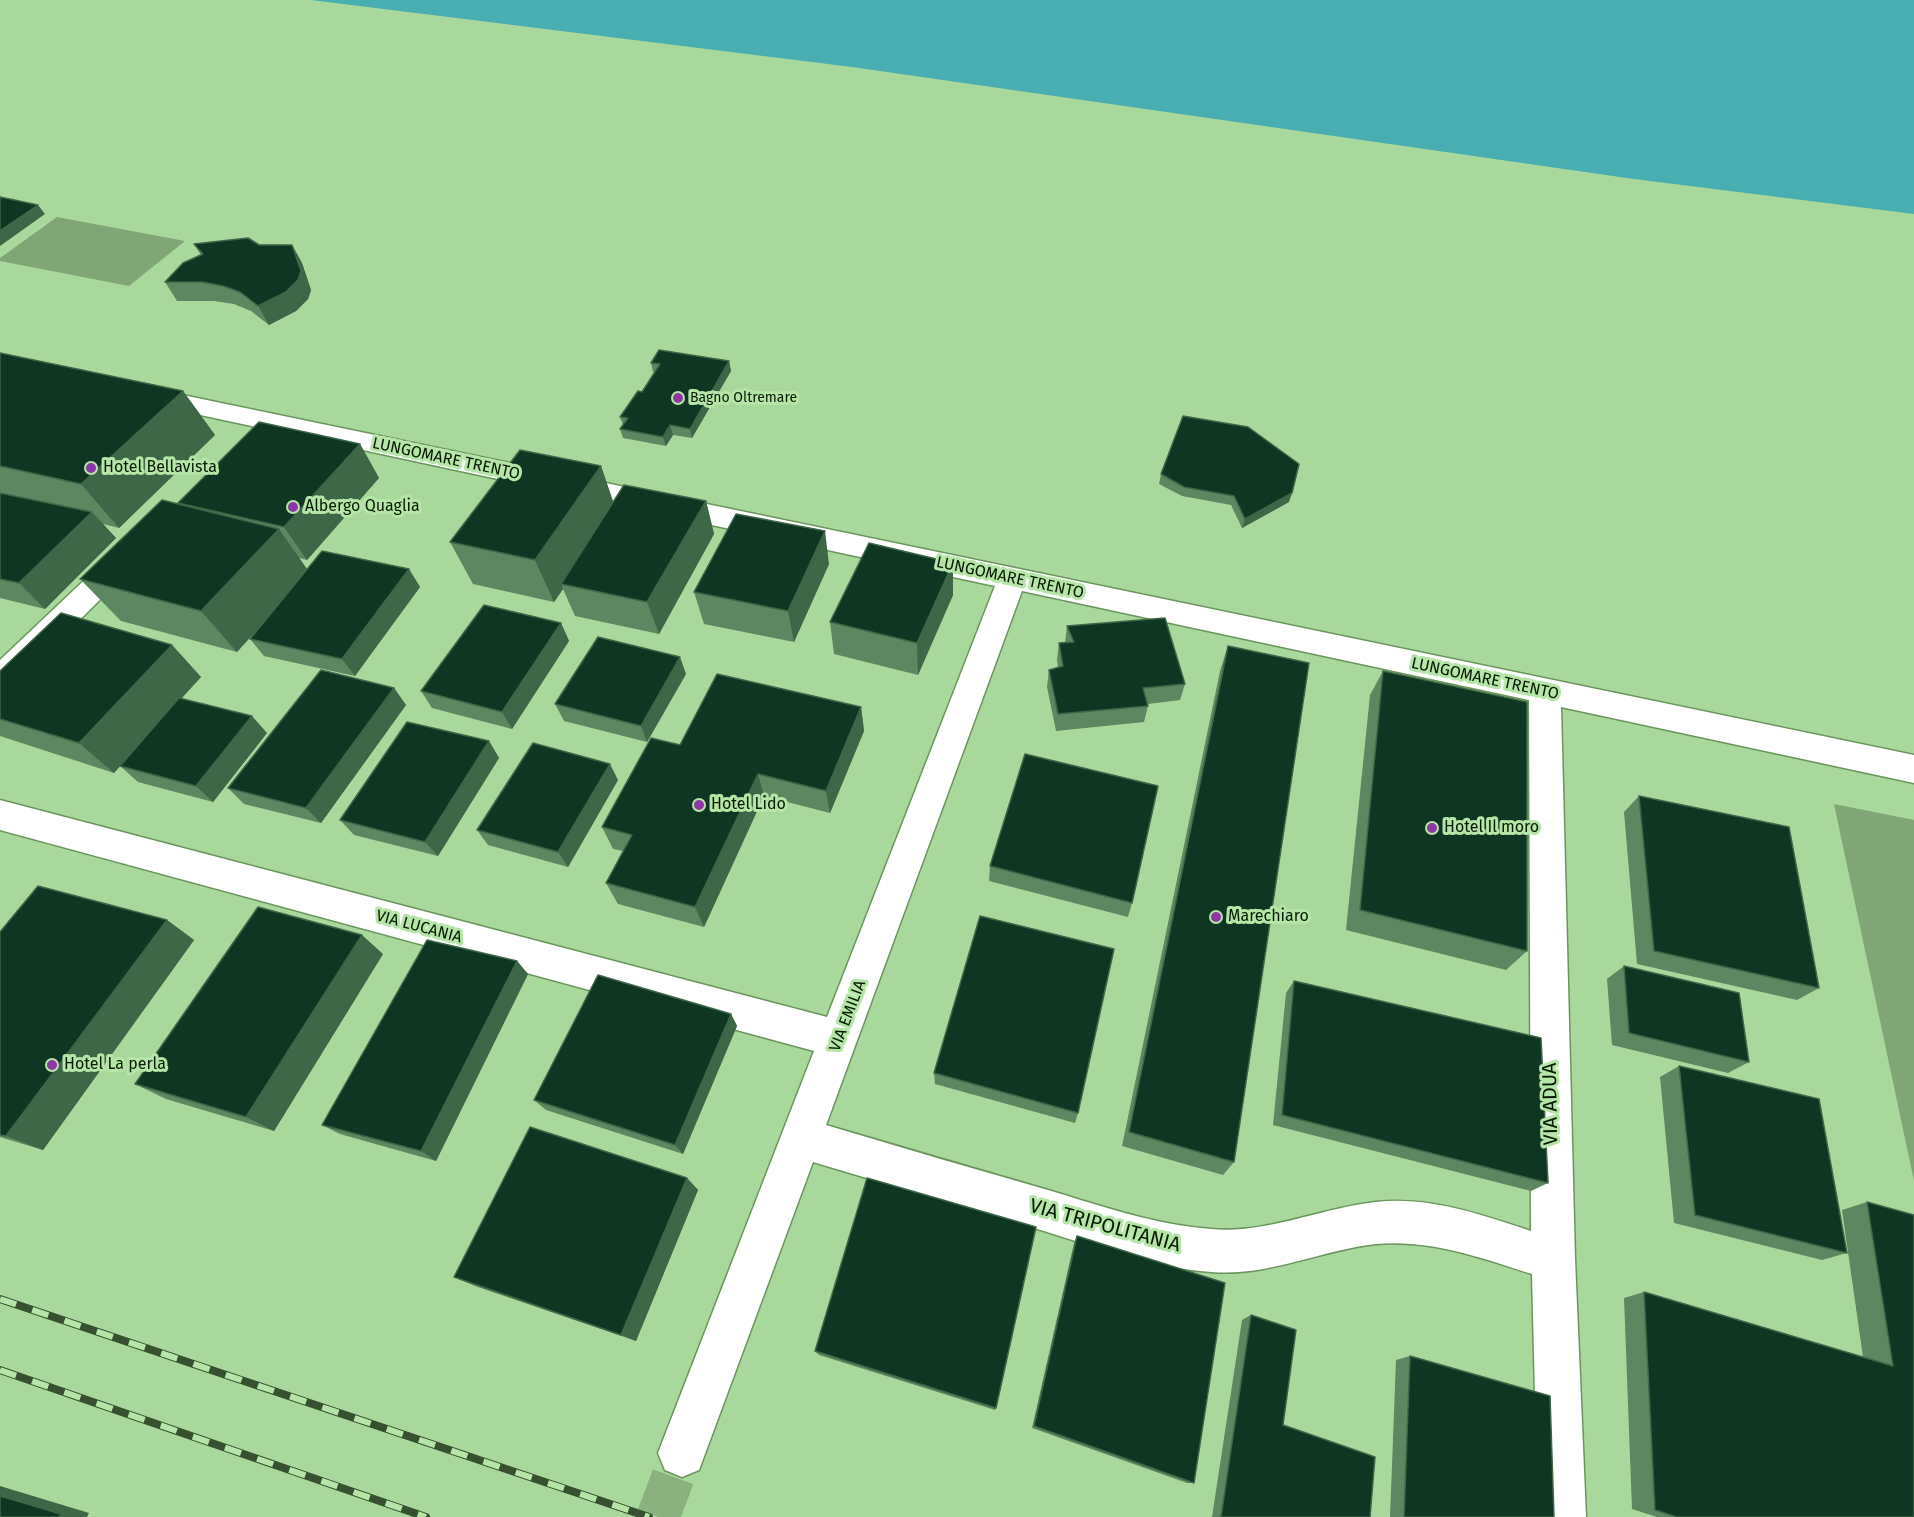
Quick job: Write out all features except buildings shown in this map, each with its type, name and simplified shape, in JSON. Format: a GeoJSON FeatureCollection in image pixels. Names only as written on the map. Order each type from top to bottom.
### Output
{"type":"FeatureCollection","features":[{"type":"Feature","properties":{"kind":"street","name":"LUNGOMARE TRENTO"},"geometry":{"type":"LineString","coordinates":[[125,392],[1914,769]]}},
{"type":"Feature","properties":{"kind":"street"},"geometry":{"type":"LineString","coordinates":[[240,446],[266,421]]}},
{"type":"Feature","properties":{"kind":"street"},"geometry":{"type":"LineString","coordinates":[[0,679],[146,538]]}},
{"type":"Feature","properties":{"kind":"street","name":"VIA EMILIA"},"geometry":{"type":"LineString","coordinates":[[682,1453],[1012,579]]}},
{"type":"Feature","properties":{"kind":"street","name":"VIA ADUA"},"geometry":{"type":"LineString","coordinates":[[1545,691],[1553,1259],[1562,1517]]}},
{"type":"Feature","properties":{"kind":"street","name":"VIA LUCANIA"},"geometry":{"type":"LineString","coordinates":[[0,815],[839,1039]]}},
{"type":"Feature","properties":{"kind":"street","name":"VIA TRIPOLITANIA"},"geometry":{"type":"LineString","coordinates":[[801,1138],[1131,1236],[1188,1248],[1225,1251],[1285,1245],[1341,1228],[1395,1222],[1461,1232],[1553,1259]]}},
{"type":"Feature","properties":{"kind":"green space"},"geometry":{"type":"Polygon","coordinates":[[[57,217],[185,241],[129,286],[0,261],[0,258],[57,217]]]}},
{"type":"Feature","properties":{"kind":"green space"},"geometry":{"type":"Polygon","coordinates":[[[1834,804],[1914,820],[1914,1181],[1834,804]]]}},
{"type":"Feature","properties":{"kind":"water"},"geometry":{"type":"Polygon","coordinates":[[[311,0],[1914,0],[1914,214],[1634,179],[852,67],[311,0]]]}},
{"type":"Feature","properties":{"kind":"tunnel"},"geometry":{"type":"LineString","coordinates":[[658,1517],[682,1453]]}},
{"type":"Feature","properties":{"kind":"railway"},"geometry":{"type":"LineString","coordinates":[[0,1299],[649,1517]]}},
{"type":"Feature","properties":{"kind":"railway"},"geometry":{"type":"LineString","coordinates":[[0,1370],[426,1517]]}},
{"type":"Feature","properties":{"kind":"place","name":"Bagno Oltremare"},"geometry":{"type":"Point","coordinates":[678,398]}},
{"type":"Feature","properties":{"kind":"place","name":"Hotel Bellavista"},"geometry":{"type":"Point","coordinates":[91,468]}},
{"type":"Feature","properties":{"kind":"place","name":"Albergo Quaglia"},"geometry":{"type":"Point","coordinates":[293,507]}},
{"type":"Feature","properties":{"kind":"place","name":"Hotel Lido"},"geometry":{"type":"Point","coordinates":[699,805]}},
{"type":"Feature","properties":{"kind":"place","name":"Hotel Il moro"},"geometry":{"type":"Point","coordinates":[1432,828]}},
{"type":"Feature","properties":{"kind":"place","name":"Marechiaro"},"geometry":{"type":"Point","coordinates":[1216,917]}},
{"type":"Feature","properties":{"kind":"place","name":"Hotel La perla"},"geometry":{"type":"Point","coordinates":[52,1065]}}]}
